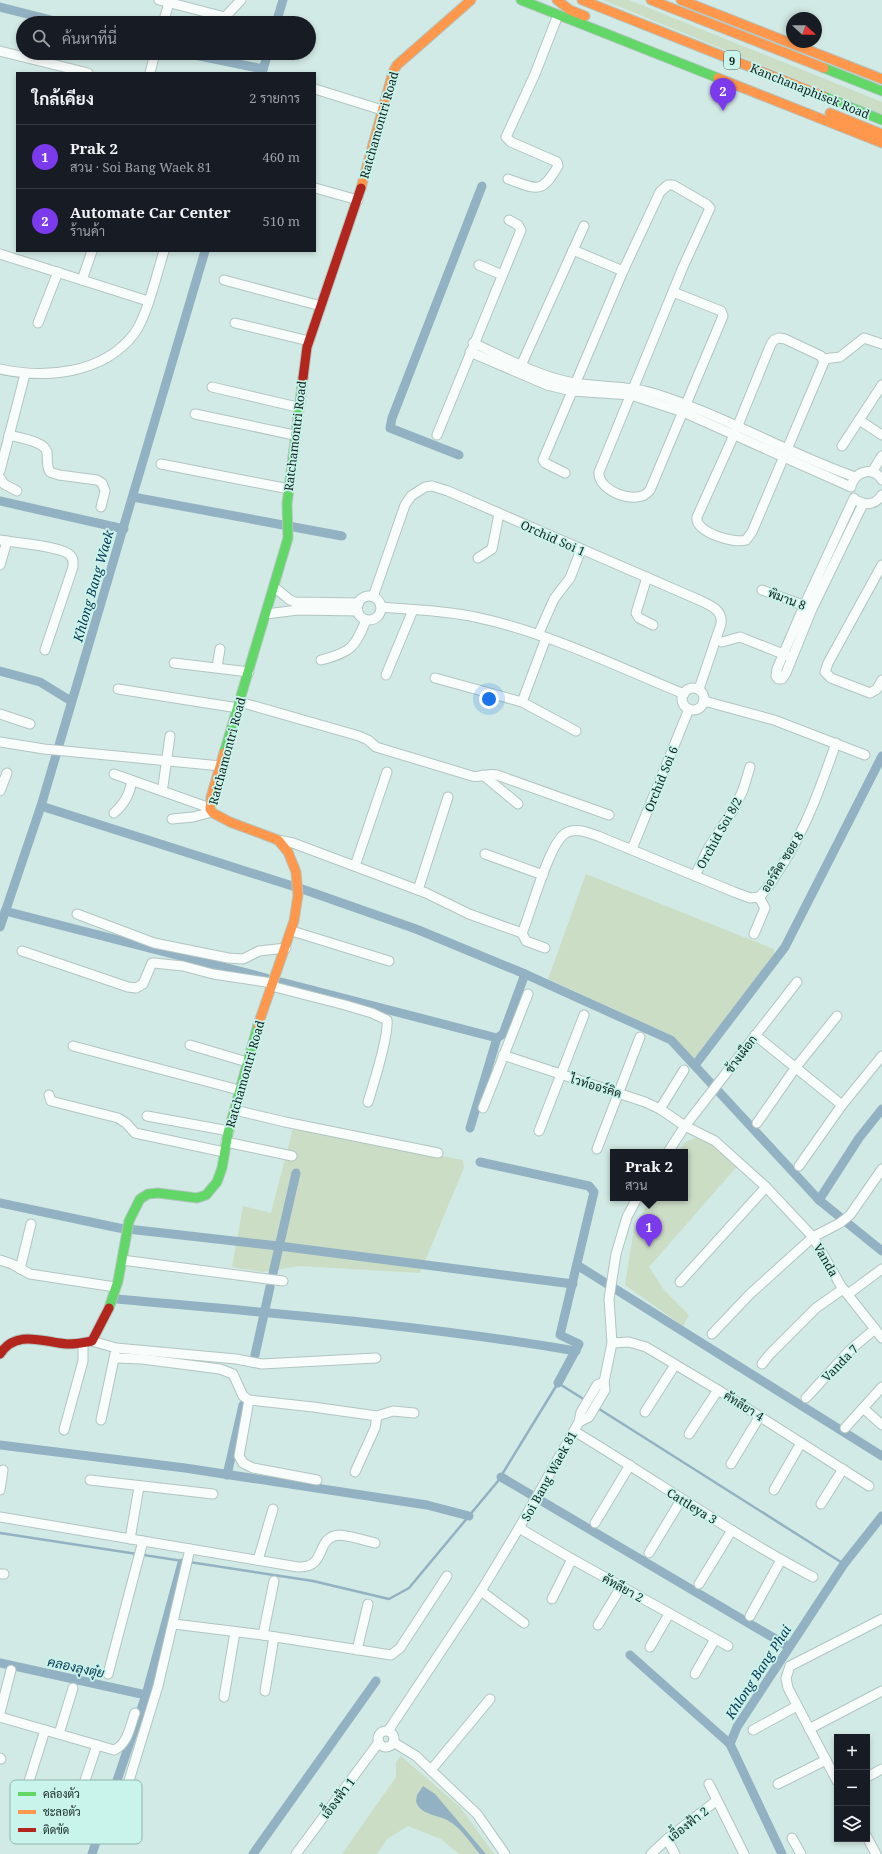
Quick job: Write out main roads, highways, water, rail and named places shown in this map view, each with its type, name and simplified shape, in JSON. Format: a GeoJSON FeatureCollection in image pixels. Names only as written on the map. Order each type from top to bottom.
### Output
{"type":"FeatureCollection","features":[{"type":"Feature","properties":{"kind":"main road","name":"Ratchamontri Road"},"geometry":{"type":"LineString","coordinates":[[0,1354],[7,1343],[16,1339],[74,1344],[83,1344],[92,1341],[104,1320],[115,1288],[131,1214],[140,1199],[151,1193],[165,1193],[184,1198],[199,1199],[208,1194],[214,1188],[235,1110],[238,1090],[272,985],[292,931],[298,894],[297,880],[289,852],[278,840],[221,818],[211,810],[221,766],[287,544],[289,532],[289,489],[294,435],[304,362],[309,341],[358,200],[393,72],[397,65],[471,0]]}},
{"type":"Feature","properties":{"kind":"main road"},"geometry":{"type":"LineString","coordinates":[[521,0],[882,143]]}},
{"type":"Feature","properties":{"kind":"main road"},"geometry":{"type":"LineString","coordinates":[[557,0],[570,10],[882,134]]}},
{"type":"Feature","properties":{"kind":"main road","name":"Kanchanaphisek Road"},"geometry":{"type":"LineString","coordinates":[[582,0],[882,120]]}},
{"type":"Feature","properties":{"kind":"main road","name":"Kanchanaphisek Road"},"geometry":{"type":"LineString","coordinates":[[651,0],[882,91]]}},
{"type":"Feature","properties":{"kind":"main road"},"geometry":{"type":"LineString","coordinates":[[681,0],[882,79]]}},
{"type":"Feature","properties":{"kind":"main road"},"geometry":{"type":"LineString","coordinates":[[704,0],[786,33]]}},
{"type":"Feature","properties":{"kind":"main road"},"geometry":{"type":"LineString","coordinates":[[822,47],[882,70]]}},
{"type":"Feature","properties":{"kind":"water"},"geometry":{"type":"Polygon","coordinates":[[[423,1786],[435,1794],[486,1854],[480,1854],[461,1831],[452,1823],[443,1818],[429,1814],[421,1809],[416,1801],[417,1795],[423,1786]]]}},
{"type":"Feature","properties":{"kind":"waterway","name":"Khlong Bang Waek"},"geometry":{"type":"LineString","coordinates":[[278,16],[283,0]]}},
{"type":"Feature","properties":{"kind":"waterway"},"geometry":{"type":"LineString","coordinates":[[0,7],[35,16]]}},
{"type":"Feature","properties":{"kind":"waterway"},"geometry":{"type":"LineString","coordinates":[[219,60],[263,69]]}},
{"type":"Feature","properties":{"kind":"waterway","name":"Khlong Bang Waek"},"geometry":{"type":"LineString","coordinates":[[262,72],[266,60]]}},
{"type":"Feature","properties":{"kind":"waterway"},"geometry":{"type":"LineString","coordinates":[[459,455],[390,428],[392,418],[482,186]]}},
{"type":"Feature","properties":{"kind":"waterway","name":"Khlong Bang Waek"},"geometry":{"type":"LineString","coordinates":[[0,927],[41,806],[205,252]]}},
{"type":"Feature","properties":{"kind":"waterway"},"geometry":{"type":"LineString","coordinates":[[133,497],[342,536]]}},
{"type":"Feature","properties":{"kind":"waterway"},"geometry":{"type":"LineString","coordinates":[[0,501],[124,529]]}},
{"type":"Feature","properties":{"kind":"waterway"},"geometry":{"type":"LineString","coordinates":[[0,671],[40,682],[71,701]]}},
{"type":"Feature","properties":{"kind":"waterway"},"geometry":{"type":"LineString","coordinates":[[695,1065],[785,947],[882,756]]}},
{"type":"Feature","properties":{"kind":"waterway"},"geometry":{"type":"LineString","coordinates":[[41,806],[305,890],[416,929],[525,974],[671,1040],[819,1200],[882,1251]]}},
{"type":"Feature","properties":{"kind":"waterway"},"geometry":{"type":"LineString","coordinates":[[5,911],[266,978]]}},
{"type":"Feature","properties":{"kind":"waterway"},"geometry":{"type":"LineString","coordinates":[[281,982],[497,1038],[503,1034],[525,974]]}},
{"type":"Feature","properties":{"kind":"waterway"},"geometry":{"type":"LineString","coordinates":[[470,1128],[497,1038]]}},
{"type":"Feature","properties":{"kind":"waterway"},"geometry":{"type":"LineString","coordinates":[[819,1200],[859,1138],[882,1109]]}},
{"type":"Feature","properties":{"kind":"waterway"},"geometry":{"type":"LineString","coordinates":[[480,1162],[589,1186],[594,1192],[560,1335],[579,1344],[558,1383]]}},
{"type":"Feature","properties":{"kind":"waterway"},"geometry":{"type":"LineString","coordinates":[[273,1273],[296,1173]]}},
{"type":"Feature","properties":{"kind":"waterway"},"geometry":{"type":"LineString","coordinates":[[0,1203],[119,1228],[287,1247],[573,1284]]}},
{"type":"Feature","properties":{"kind":"waterway"},"geometry":{"type":"LineString","coordinates":[[577,1265],[882,1456]]}},
{"type":"Feature","properties":{"kind":"waterway"},"geometry":{"type":"LineString","coordinates":[[255,1355],[270,1287]]}},
{"type":"Feature","properties":{"kind":"waterway"},"geometry":{"type":"LineString","coordinates":[[117,1299],[404,1327],[576,1351]]}},
{"type":"Feature","properties":{"kind":"waterway"},"geometry":{"type":"LineString","coordinates":[[0,1533],[313,1581],[389,1599],[409,1588],[498,1481],[558,1383],[585,1400]]}},
{"type":"Feature","properties":{"kind":"waterway"},"geometry":{"type":"LineString","coordinates":[[227,1475],[243,1405]]}},
{"type":"Feature","properties":{"kind":"waterway"},"geometry":{"type":"LineString","coordinates":[[596,1407],[844,1564]]}},
{"type":"Feature","properties":{"kind":"waterway"},"geometry":{"type":"LineString","coordinates":[[0,1445],[185,1468],[427,1505],[469,1516]]}},
{"type":"Feature","properties":{"kind":"waterway"},"geometry":{"type":"LineString","coordinates":[[501,1477],[789,1647]]}},
{"type":"Feature","properties":{"kind":"waterway","name":"Khlong Bang Phai"},"geometry":{"type":"LineString","coordinates":[[782,1854],[730,1744],[737,1727],[844,1564],[882,1516]]}},
{"type":"Feature","properties":{"kind":"waterway"},"geometry":{"type":"LineString","coordinates":[[117,1780],[146,1695],[182,1563]]}},
{"type":"Feature","properties":{"kind":"waterway"},"geometry":{"type":"LineString","coordinates":[[630,1655],[730,1744]]}},
{"type":"Feature","properties":{"kind":"waterway","name":"คลองลุงตุ๋ย"},"geometry":{"type":"LineString","coordinates":[[0,1663],[146,1695]]}},
{"type":"Feature","properties":{"kind":"waterway"},"geometry":{"type":"LineString","coordinates":[[253,1854],[376,1681]]}},
{"type":"Feature","properties":{"kind":"waterway"},"geometry":{"type":"LineString","coordinates":[[92,1854],[95,1844]]}},
{"type":"Feature","properties":{"kind":"place","name":"Automate Car Center"},"geometry":{"type":"Point","coordinates":[723,111]}},
{"type":"Feature","properties":{"kind":"place","name":"Prak 2"},"geometry":{"type":"Point","coordinates":[649,1247]}}]}
